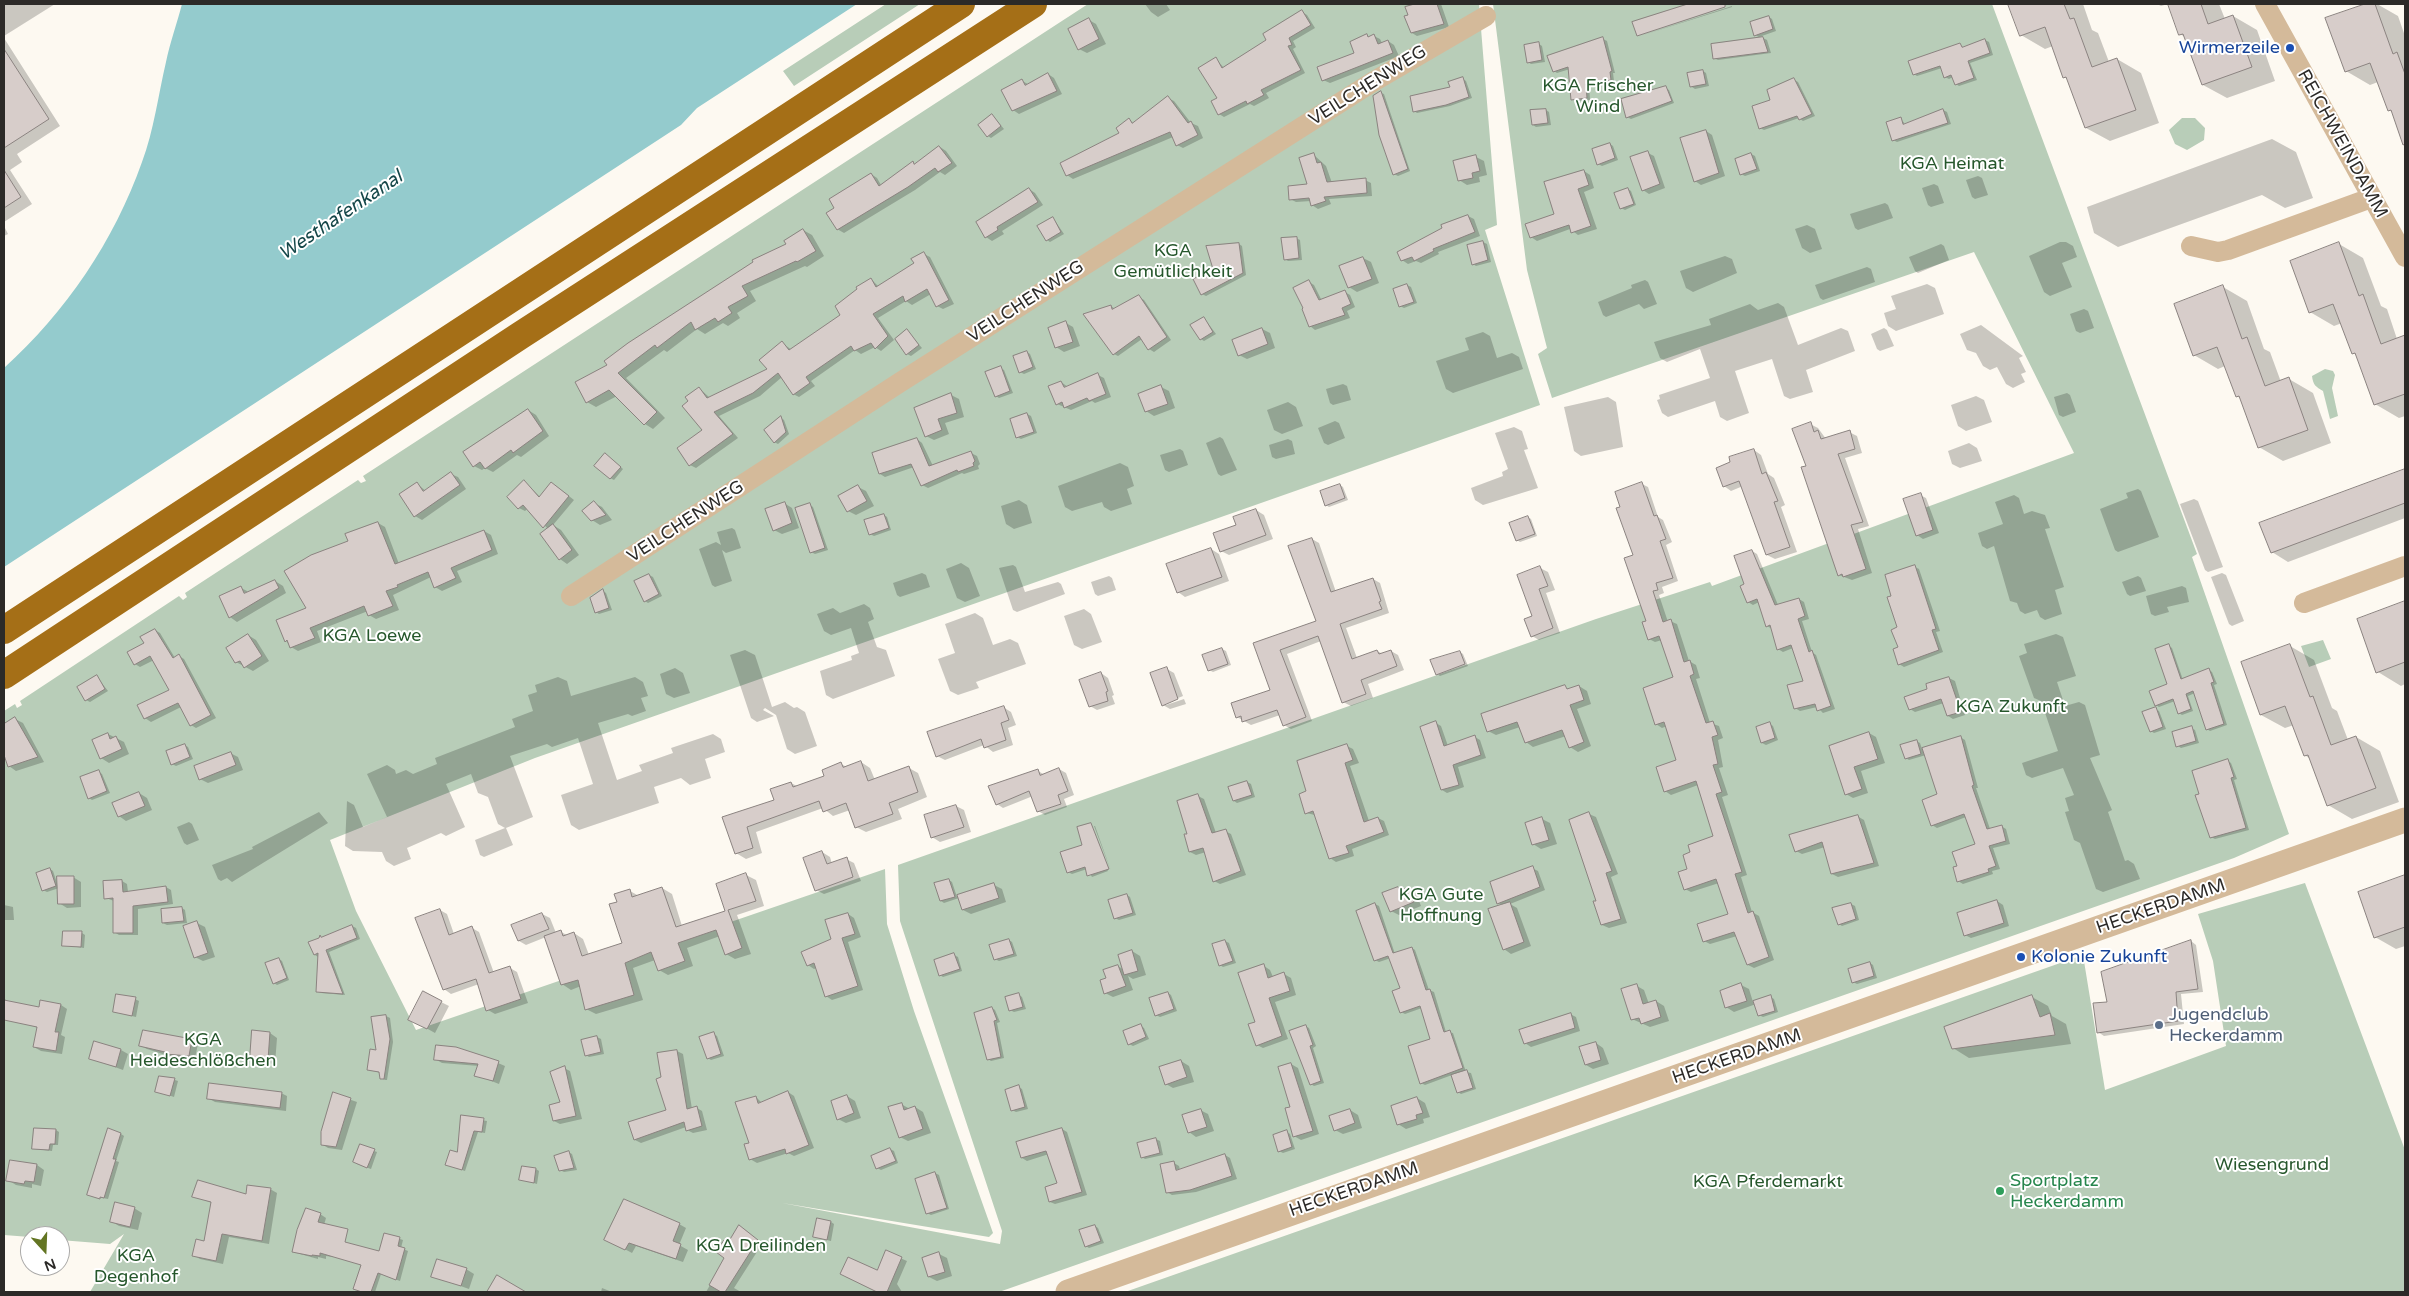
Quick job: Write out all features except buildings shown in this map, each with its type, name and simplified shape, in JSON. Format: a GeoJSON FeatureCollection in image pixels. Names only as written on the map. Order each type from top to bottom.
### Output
{"type":"FeatureCollection","features":[{"type":"Feature","properties":{"kind":"highway"},"geometry":{"type":"LineString","coordinates":[[4,630],[961,4]]}},
{"type":"Feature","properties":{"kind":"highway"},"geometry":{"type":"LineString","coordinates":[[4,675],[513,341],[1033,4]]}},
{"type":"Feature","properties":{"kind":"street","name":"REICHWEINDAMM"},"geometry":{"type":"LineString","coordinates":[[2270,5],[2371,198],[2405,257]]}},
{"type":"Feature","properties":{"kind":"street","name":"VEILCHENWEG"},"geometry":{"type":"LineString","coordinates":[[571,596],[899,383],[1366,86],[1465,26],[1486,16]]}},
{"type":"Feature","properties":{"kind":"street"},"geometry":{"type":"LineString","coordinates":[[2192,246],[2218,252],[2228,250],[2371,198]]}},
{"type":"Feature","properties":{"kind":"street"},"geometry":{"type":"LineString","coordinates":[[2304,603],[2405,566]]}},
{"type":"Feature","properties":{"kind":"street","name":"HECKERDAMM"},"geometry":{"type":"LineString","coordinates":[[1068,1292],[2405,820]]}},
{"type":"Feature","properties":{"kind":"green space"},"geometry":{"type":"Polygon","coordinates":[[[886,4],[920,4],[794,86],[783,71],[886,4]]]}},
{"type":"Feature","properties":{"kind":"green space"},"geometry":{"type":"Polygon","coordinates":[[[1088,4],[1479,4],[1497,225],[1485,230],[1540,405],[535,758],[330,840],[356,911],[416,1030],[885,869],[887,924],[914,1011],[993,1233],[989,1237],[782,1203],[1000,1244],[1002,1231],[900,921],[898,865],[1596,619],[1710,582],[1712,586],[2074,453],[1974,252],[1552,398],[1538,354],[1547,348],[1527,270],[1493,4],[1992,4],[2197,554],[2192,557],[2289,834],[2234,858],[999,1292],[90,1292],[124,1234],[110,1244],[70,1241],[70,1226],[20,1226],[20,1236],[4,1235],[4,711],[15,704],[17,708],[22,705],[20,701],[179,596],[183,600],[187,597],[185,593],[358,480],[361,483],[366,481],[363,476],[1088,4]]]}},
{"type":"Feature","properties":{"kind":"green space"},"geometry":{"type":"Polygon","coordinates":[[[2182,118],[2195,118],[2205,128],[2204,140],[2187,150],[2175,144],[2169,130],[2182,118]]]}},
{"type":"Feature","properties":{"kind":"green space"},"geometry":{"type":"Polygon","coordinates":[[[2325,369],[2333,371],[2335,375],[2332,388],[2338,416],[2330,419],[2323,391],[2315,385],[2312,376],[2325,369]]]}},
{"type":"Feature","properties":{"kind":"green space"},"geometry":{"type":"Polygon","coordinates":[[[2323,640],[2331,659],[2309,667],[2301,646],[2323,640]]]}},
{"type":"Feature","properties":{"kind":"green space"},"geometry":{"type":"Polygon","coordinates":[[[2305,883],[2405,1150],[2405,1292],[1125,1292],[2083,955],[2105,1090],[2226,1046],[2213,961],[2198,914],[2305,883]]]}},
{"type":"Feature","properties":{"kind":"water","name":"Westhafenkanal"},"geometry":{"type":"Polygon","coordinates":[[[182,4],[857,4],[697,108],[681,125],[4,567],[4,368],[27,346],[68,299],[86,274],[117,220],[131,191],[146,150],[182,4]]]}},
{"type":"Feature","properties":{"kind":"place","name":"Wirmerzeile"},"geometry":{"type":"Point","coordinates":[2290,48]}},
{"type":"Feature","properties":{"kind":"place","name":"Kolonie Zukunft"},"geometry":{"type":"Point","coordinates":[2021,957]}},
{"type":"Feature","properties":{"kind":"place","name":"Jugendclub Heckerdamm"},"geometry":{"type":"Point","coordinates":[2159,1025]}},
{"type":"Feature","properties":{"kind":"place","name":"Sportplatz Heckerdamm"},"geometry":{"type":"Point","coordinates":[2000,1191]}},
{"type":"Feature","properties":{"kind":"park label","name":"KGA Frischer Wind"},"geometry":{"type":"Point","coordinates":[1598,96]}},
{"type":"Feature","properties":{"kind":"park label","name":"KGA Heimat"},"geometry":{"type":"Point","coordinates":[1952,164]}},
{"type":"Feature","properties":{"kind":"park label","name":"KGA Gemütlichkeit"},"geometry":{"type":"Point","coordinates":[1173,261]}},
{"type":"Feature","properties":{"kind":"park label","name":"KGA Loewe"},"geometry":{"type":"Point","coordinates":[372,636]}},
{"type":"Feature","properties":{"kind":"park label","name":"KGA Zukunft"},"geometry":{"type":"Point","coordinates":[2011,707]}},
{"type":"Feature","properties":{"kind":"park label","name":"KGA Gute Hoffnung"},"geometry":{"type":"Point","coordinates":[1441,905]}},
{"type":"Feature","properties":{"kind":"park label","name":"KGA Heideschlößchen"},"geometry":{"type":"Point","coordinates":[203,1050]}},
{"type":"Feature","properties":{"kind":"park label","name":"Wiesengrund"},"geometry":{"type":"Point","coordinates":[2272,1165]}},
{"type":"Feature","properties":{"kind":"park label","name":"KGA Pferdemarkt"},"geometry":{"type":"Point","coordinates":[1768,1182]}},
{"type":"Feature","properties":{"kind":"park label","name":"KGA Dreilinden"},"geometry":{"type":"Point","coordinates":[761,1246]}},
{"type":"Feature","properties":{"kind":"park label","name":"KGA Degenhof"},"geometry":{"type":"Point","coordinates":[136,1266]}}]}
